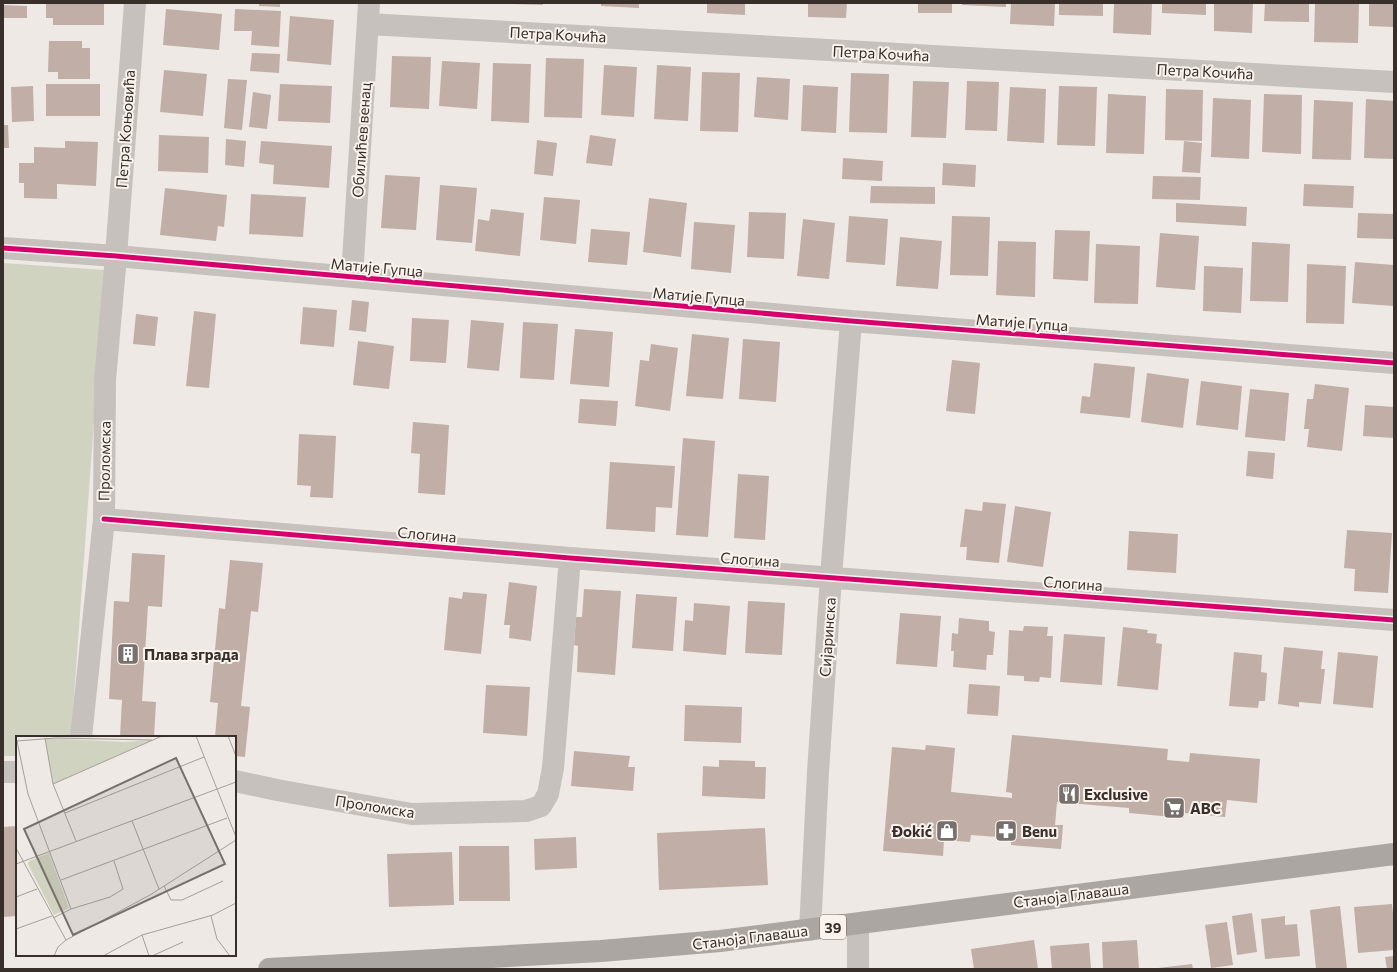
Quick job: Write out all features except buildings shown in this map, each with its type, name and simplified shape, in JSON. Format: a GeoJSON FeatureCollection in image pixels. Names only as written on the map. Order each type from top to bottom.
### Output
{"type":"FeatureCollection","features":[{"type":"Feature","properties":{"kind":"main road","name":"Станоја Главаша"},"geometry":{"type":"LineString","coordinates":[[269,969],[601,951],[720,942],[1107,890],[1394,854]]}},
{"type":"Feature","properties":{"kind":"street","name":"Петра Коњовића"},"geometry":{"type":"LineString","coordinates":[[116,256],[134,3]]}},
{"type":"Feature","properties":{"kind":"street","name":"Петра Кочића"},"geometry":{"type":"LineString","coordinates":[[369,13],[1394,82]]}},
{"type":"Feature","properties":{"kind":"street","name":"Обилићев венац"},"geometry":{"type":"LineString","coordinates":[[352,277],[369,13]]}},
{"type":"Feature","properties":{"kind":"street","name":"Матије Гупца"},"geometry":{"type":"LineString","coordinates":[[3,248],[116,256],[851,321],[1394,363]]}},
{"type":"Feature","properties":{"kind":"street","name":"Проломска"},"geometry":{"type":"LineString","coordinates":[[81,736],[104,520],[105,380],[116,256]]}},
{"type":"Feature","properties":{"kind":"street","name":"Сијаринска"},"geometry":{"type":"LineString","coordinates":[[810,930],[818,772],[831,577],[851,321]]}},
{"type":"Feature","properties":{"kind":"street","name":"Слогина"},"geometry":{"type":"LineString","coordinates":[[104,520],[570,558],[1394,620]]}},
{"type":"Feature","properties":{"kind":"street","name":"Проломска"},"geometry":{"type":"LineString","coordinates":[[236,781],[412,814],[526,811],[541,806],[548,794],[553,768],[570,558]]}},
{"type":"Feature","properties":{"kind":"street"},"geometry":{"type":"LineString","coordinates":[[3,772],[16,772]]}},
{"type":"Feature","properties":{"kind":"street"},"geometry":{"type":"LineString","coordinates":[[858,924],[858,969]]}},
{"type":"Feature","properties":{"kind":"green space"},"geometry":{"type":"Polygon","coordinates":[[[3,263],[105,270],[71,736],[16,736],[16,756],[3,756],[3,263]]]}},
{"type":"Feature","properties":{"kind":"cycle path"},"geometry":{"type":"LineString","coordinates":[[3,248],[116,256],[851,321],[1394,363]]}},
{"type":"Feature","properties":{"kind":"cycle path"},"geometry":{"type":"LineString","coordinates":[[104,519],[570,558],[1394,620]]}},
{"type":"Feature","properties":{"kind":"place","name":"Плава зграда"},"geometry":{"type":"Point","coordinates":[128,654]}},
{"type":"Feature","properties":{"kind":"place","name":"Exclusive"},"geometry":{"type":"Point","coordinates":[1069,794]}},
{"type":"Feature","properties":{"kind":"place","name":"ABC"},"geometry":{"type":"Point","coordinates":[1174,808]}},
{"type":"Feature","properties":{"kind":"place","name":"Đokić"},"geometry":{"type":"Point","coordinates":[947,831]}},
{"type":"Feature","properties":{"kind":"place","name":"Benu"},"geometry":{"type":"Point","coordinates":[1006,831]}}]}
